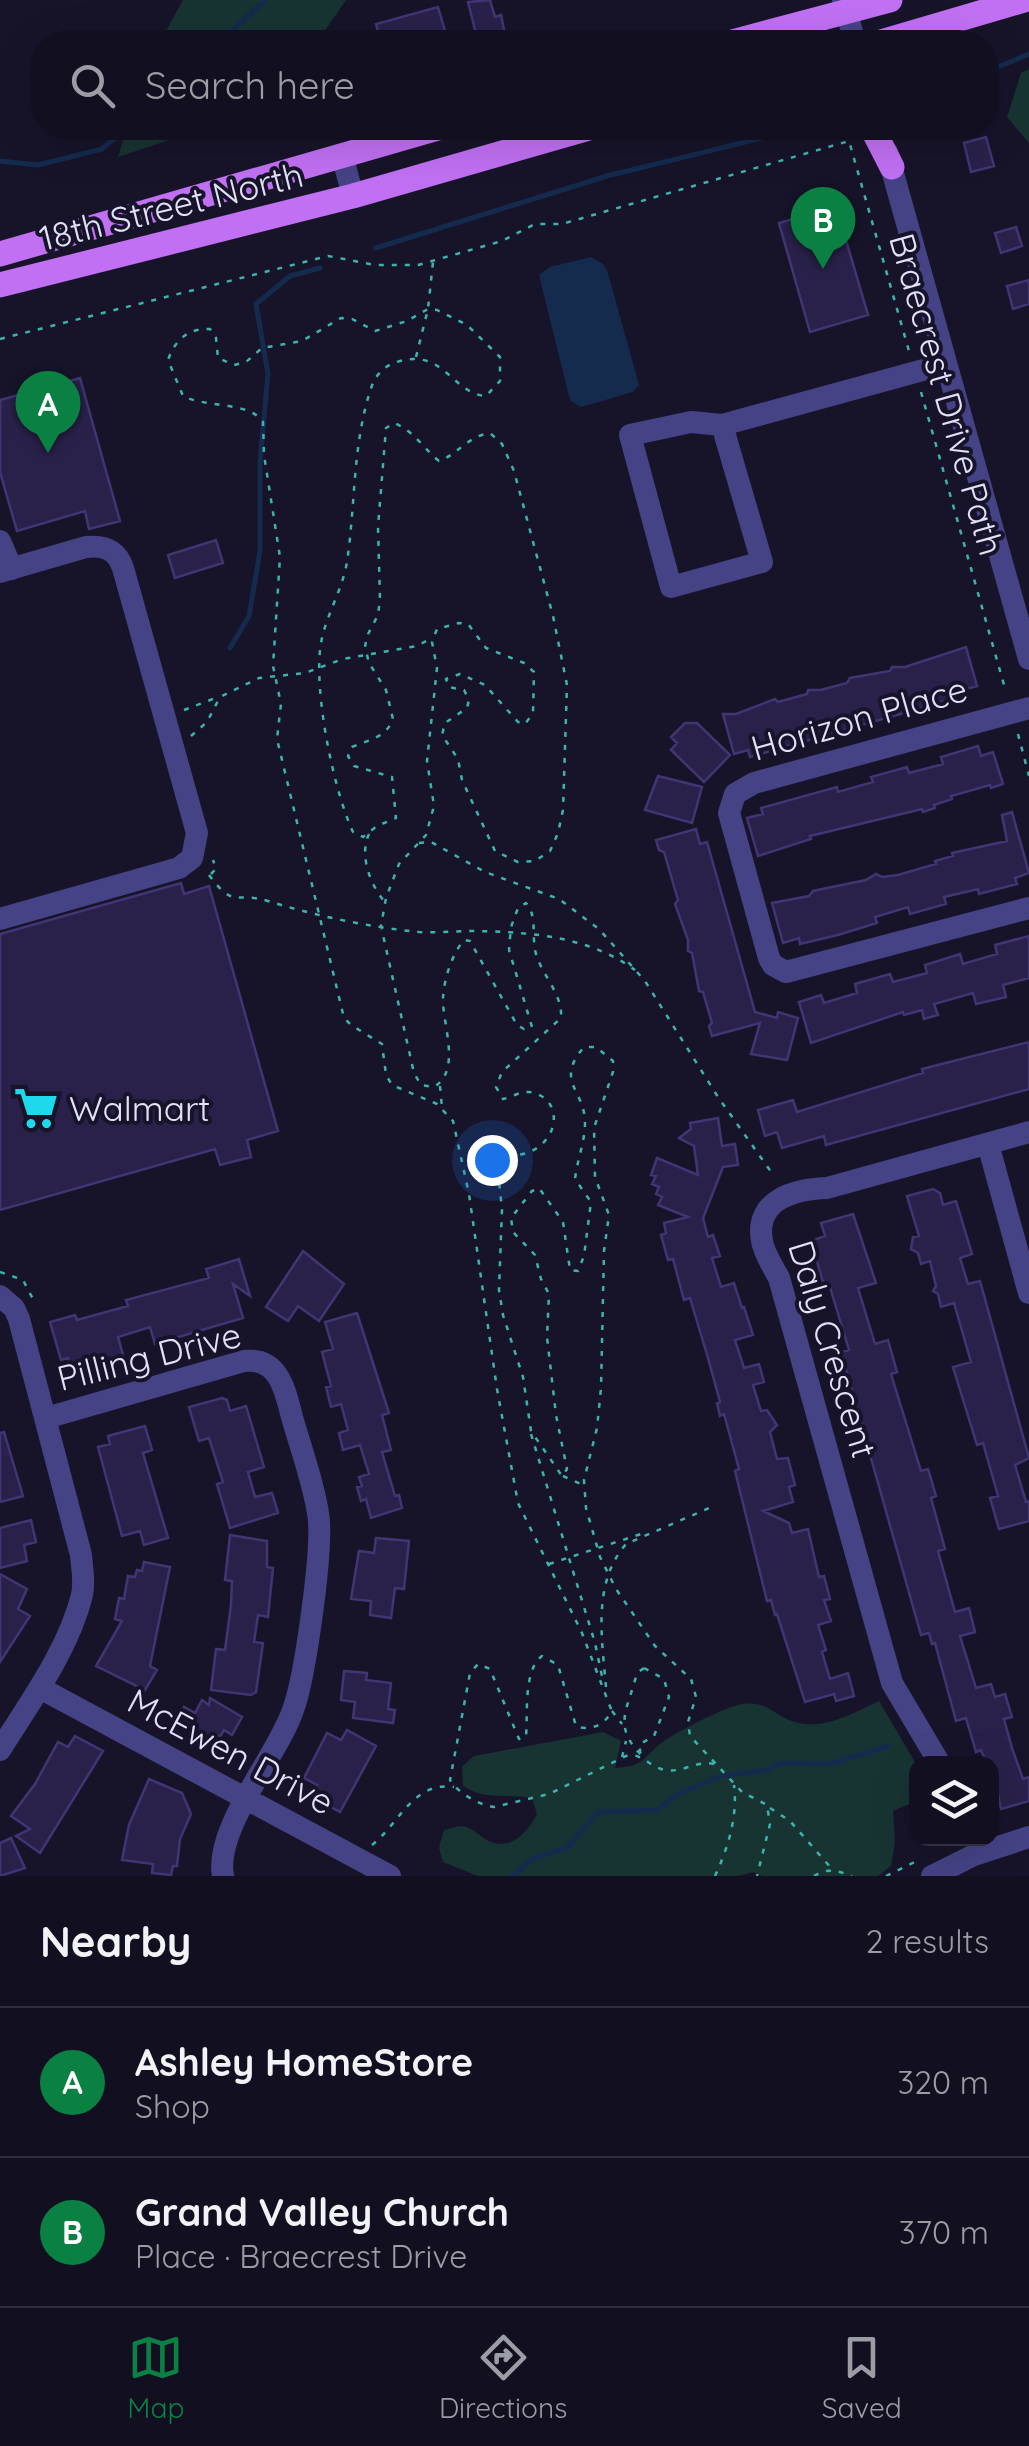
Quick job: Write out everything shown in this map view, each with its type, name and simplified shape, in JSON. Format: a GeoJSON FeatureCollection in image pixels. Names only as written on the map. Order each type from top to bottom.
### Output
{"type":"FeatureCollection","features":[{"type":"Feature","properties":{"kind":"main road"},"geometry":{"type":"LineString","coordinates":[[770,30],[845,6],[890,0]]}},
{"type":"Feature","properties":{"kind":"main road"},"geometry":{"type":"LineString","coordinates":[[922,30],[1024,0]]}},
{"type":"Feature","properties":{"kind":"main road"},"geometry":{"type":"LineString","coordinates":[[938,30],[950,22]]}},
{"type":"Feature","properties":{"kind":"main road","name":"18th Street North"},"geometry":{"type":"LineString","coordinates":[[0,254],[397,140]]}},
{"type":"Feature","properties":{"kind":"main road","name":"18th Street North"},"geometry":{"type":"LineString","coordinates":[[0,285],[353,196],[547,140]]}},
{"type":"Feature","properties":{"kind":"main road"},"geometry":{"type":"LineString","coordinates":[[881,140],[892,167]]}},
{"type":"Feature","properties":{"kind":"main road"},"geometry":{"type":"LineString","coordinates":[[890,140],[892,167]]}},
{"type":"Feature","properties":{"kind":"street"},"geometry":{"type":"LineString","coordinates":[[845,6],[852,30]]}},
{"type":"Feature","properties":{"kind":"street"},"geometry":{"type":"LineString","coordinates":[[342,156],[353,196]]}},
{"type":"Feature","properties":{"kind":"street"},"geometry":{"type":"LineString","coordinates":[[892,167],[1029,658]]}},
{"type":"Feature","properties":{"kind":"street"},"geometry":{"type":"LineString","coordinates":[[722,425],[762,562],[671,586],[630,435],[691,422],[722,425],[945,364]]}},
{"type":"Feature","properties":{"kind":"street"},"geometry":{"type":"LineString","coordinates":[[0,541],[6,570],[93,546],[112,551],[120,560],[194,820],[196,844],[192,858],[179,868],[0,920]]}},
{"type":"Feature","properties":{"kind":"street","name":"Horizon Place"},"geometry":{"type":"LineString","coordinates":[[1020,710],[754,783],[735,794],[729,813],[769,958],[786,972],[1029,908]]}},
{"type":"Feature","properties":{"kind":"street","name":"Daly Crescent"},"geometry":{"type":"LineString","coordinates":[[935,1756],[892,1682],[779,1278],[762,1239],[763,1222],[779,1197],[793,1192],[827,1188],[1029,1132]]}},
{"type":"Feature","properties":{"kind":"street"},"geometry":{"type":"LineString","coordinates":[[988,1144],[1029,1293]]}},
{"type":"Feature","properties":{"kind":"street"},"geometry":{"type":"LineString","coordinates":[[0,1296],[14,1308],[19,1319],[82,1555],[83,1590],[40,1688],[0,1750]]}},
{"type":"Feature","properties":{"kind":"street","name":"Pilling Drive"},"geometry":{"type":"LineString","coordinates":[[46,1418],[244,1361],[267,1364],[282,1382],[318,1512],[319,1539],[297,1698],[286,1727],[224,1844],[223,1876]]}},
{"type":"Feature","properties":{"kind":"street","name":"McEwen Drive"},"geometry":{"type":"LineString","coordinates":[[40,1688],[390,1876]]}},
{"type":"Feature","properties":{"kind":"street"},"geometry":{"type":"LineString","coordinates":[[999,1842],[1029,1837]]}},
{"type":"Feature","properties":{"kind":"street"},"geometry":{"type":"LineString","coordinates":[[932,1876],[972,1846]]}},
{"type":"Feature","properties":{"kind":"path","name":"Braecrest Drive Path"},"geometry":{"type":"LineString","coordinates":[[434,260],[502,241],[535,224],[562,224],[849,141],[1020,710],[1029,776]]}},
{"type":"Feature","properties":{"kind":"path"},"geometry":{"type":"LineString","coordinates":[[0,339],[328,256],[375,265],[418,265],[434,260],[428,309],[415,359]]}},
{"type":"Feature","properties":{"kind":"path"},"geometry":{"type":"LineString","coordinates":[[384,902],[374,886],[365,847],[350,826],[336,786],[319,669],[326,625],[346,563],[356,458],[371,388],[382,370],[396,362],[415,359],[434,363],[482,396],[496,388],[502,374],[500,357],[467,325],[428,309],[407,321],[375,331],[352,319],[340,318],[302,341],[268,346],[246,362],[228,365],[216,352],[214,333],[203,328],[182,337],[168,360],[183,396],[253,412],[264,422],[263,448],[280,557],[274,675],[281,704],[277,739],[344,1018],[350,1026],[382,1044],[386,1075],[392,1085],[442,1108]]}},
{"type":"Feature","properties":{"kind":"path"},"geometry":{"type":"LineString","coordinates":[[177,712],[260,678],[319,669],[337,660],[366,655],[417,646],[432,640],[442,627],[468,624],[486,648],[520,661],[534,672],[533,713],[525,724],[518,722],[486,685],[460,674],[448,676],[447,685],[464,690],[468,704],[444,723],[442,735],[458,759],[462,780],[495,851],[518,862],[542,857],[555,844],[562,820],[567,685],[554,616],[514,471],[502,444],[490,433],[470,440],[439,461],[402,426],[394,422],[386,428],[378,526],[380,599],[378,615],[365,641],[366,655],[386,690],[393,719],[388,730],[372,741],[352,747],[348,756],[354,766],[392,777],[397,814],[363,837],[357,835]]}},
{"type":"Feature","properties":{"kind":"path"},"geometry":{"type":"LineString","coordinates":[[432,640],[436,668],[428,761],[434,806],[429,829],[400,864],[384,902],[381,926],[414,1073],[424,1088],[440,1084]]}},
{"type":"Feature","properties":{"kind":"path"},"geometry":{"type":"LineString","coordinates":[[186,738],[202,728],[224,694]]}},
{"type":"Feature","properties":{"kind":"path"},"geometry":{"type":"LineString","coordinates":[[365,847],[370,833]]}},
{"type":"Feature","properties":{"kind":"path"},"geometry":{"type":"LineString","coordinates":[[418,844],[431,842],[484,872],[559,899],[598,929],[638,972],[775,1178]]}},
{"type":"Feature","properties":{"kind":"path"},"geometry":{"type":"LineString","coordinates":[[210,875],[224,894],[232,898],[263,899],[415,932],[534,934],[598,948],[638,972]]}},
{"type":"Feature","properties":{"kind":"path"},"geometry":{"type":"LineString","coordinates":[[605,1690],[527,1416],[523,1377],[500,1303],[502,1209],[497,1163],[500,1156],[526,1156],[538,1148],[552,1135],[553,1118],[550,1106],[537,1094],[525,1092],[502,1099],[496,1087],[502,1072],[561,1018],[559,1000],[536,952],[532,909],[526,903],[518,908],[510,932],[510,956],[532,1027],[524,1029],[517,1024],[470,940],[464,940],[444,984],[443,1010],[449,1046],[446,1074],[440,1084],[442,1108],[455,1128],[470,1194],[496,1389],[514,1488],[522,1516],[582,1633],[611,1708],[623,1726],[626,1740],[621,1758]]}},
{"type":"Feature","properties":{"kind":"path"},"geometry":{"type":"LineString","coordinates":[[322,926],[324,916],[330,916]]}},
{"type":"Feature","properties":{"kind":"path"},"geometry":{"type":"LineString","coordinates":[[564,1476],[567,1469],[547,1331],[549,1294],[540,1279],[533,1251],[514,1232],[511,1223],[513,1214],[538,1188],[563,1222],[570,1270],[576,1272],[580,1268],[591,1202],[575,1180],[585,1123],[570,1072],[580,1050],[589,1046],[604,1052],[614,1067],[594,1128],[595,1176],[609,1216],[604,1252],[599,1413],[584,1485],[597,1548],[608,1574],[647,1637],[689,1674],[696,1692],[688,1722],[690,1736],[732,1781],[790,1822],[832,1869]]}},
{"type":"Feature","properties":{"kind":"path"},"geometry":{"type":"LineString","coordinates":[[0,1272],[23,1280],[35,1302]]}},
{"type":"Feature","properties":{"kind":"path"},"geometry":{"type":"LineString","coordinates":[[527,1416],[540,1447],[558,1474],[584,1485]]}},
{"type":"Feature","properties":{"kind":"path"},"geometry":{"type":"LineString","coordinates":[[548,1564],[716,1505]]}},
{"type":"Feature","properties":{"kind":"path"},"geometry":{"type":"LineString","coordinates":[[605,1690],[602,1604],[608,1574],[626,1544],[652,1530]]}},
{"type":"Feature","properties":{"kind":"path"},"geometry":{"type":"LineString","coordinates":[[456,1788],[450,1774],[474,1666],[482,1664],[490,1669],[519,1740],[526,1736],[534,1665],[542,1656],[558,1664],[576,1726],[582,1729],[604,1723],[610,1718],[611,1708]]}},
{"type":"Feature","properties":{"kind":"path"},"geometry":{"type":"LineString","coordinates":[[623,1726],[637,1673],[644,1668],[658,1674],[667,1684],[670,1697],[654,1736],[639,1748],[644,1758]]}},
{"type":"Feature","properties":{"kind":"path"},"geometry":{"type":"LineString","coordinates":[[626,1740],[660,1770],[702,1762],[714,1764]]}},
{"type":"Feature","properties":{"kind":"path"},"geometry":{"type":"LineString","coordinates":[[354,1856],[380,1839],[420,1793],[432,1787],[456,1788],[486,1806],[508,1805],[549,1794],[621,1758],[636,1754],[644,1758]]}},
{"type":"Feature","properties":{"kind":"path"},"geometry":{"type":"LineString","coordinates":[[715,1876],[731,1831],[732,1781]]}},
{"type":"Feature","properties":{"kind":"path"},"geometry":{"type":"LineString","coordinates":[[757,1876],[770,1824],[766,1806]]}},
{"type":"Feature","properties":{"kind":"path"},"geometry":{"type":"LineString","coordinates":[[814,1876],[832,1869],[852,1876]]}},
{"type":"Feature","properties":{"kind":"green space"},"geometry":{"type":"Polygon","coordinates":[[[183,0],[346,0],[325,30],[167,30],[183,0]]]}},
{"type":"Feature","properties":{"kind":"green space"},"geometry":{"type":"Polygon","coordinates":[[[1029,69],[1029,143],[1007,117],[1021,73],[1029,69]]]}},
{"type":"Feature","properties":{"kind":"green space"},"geometry":{"type":"Polygon","coordinates":[[[123,140],[169,140],[118,157],[123,140]]]}},
{"type":"Feature","properties":{"kind":"green space"},"geometry":{"type":"Polygon","coordinates":[[[879,1701],[911,1756],[909,1804],[893,1811],[895,1841],[891,1866],[878,1876],[762,1876],[754,1872],[738,1876],[478,1876],[443,1862],[439,1848],[444,1830],[466,1827],[491,1842],[506,1843],[524,1832],[537,1814],[532,1798],[488,1795],[463,1786],[462,1767],[474,1756],[603,1732],[621,1741],[615,1768],[626,1767],[640,1762],[682,1730],[738,1705],[760,1705],[801,1723],[824,1723],[879,1701]]]}},
{"type":"Feature","properties":{"kind":"water"},"geometry":{"type":"Polygon","coordinates":[[[591,257],[607,270],[639,385],[633,392],[581,407],[569,396],[539,275],[550,267],[591,257]]]}},
{"type":"Feature","properties":{"kind":"building"},"geometry":{"type":"Polygon","coordinates":[[[490,0],[495,17],[501,15],[504,30],[475,30],[468,2],[490,0]]]}},
{"type":"Feature","properties":{"kind":"building"},"geometry":{"type":"Polygon","coordinates":[[[438,7],[445,30],[378,30],[376,24],[438,7]]]}},
{"type":"Feature","properties":{"kind":"building"},"geometry":{"type":"Polygon","coordinates":[[[987,140],[994,166],[971,172],[964,143],[987,140]]]}},
{"type":"Feature","properties":{"kind":"building"},"geometry":{"type":"Polygon","coordinates":[[[836,206],[868,315],[810,332],[779,223],[836,206]]]}},
{"type":"Feature","properties":{"kind":"building"},"geometry":{"type":"Polygon","coordinates":[[[1016,227],[1022,246],[1001,253],[995,233],[1016,227]]]}},
{"type":"Feature","properties":{"kind":"building"},"geometry":{"type":"Polygon","coordinates":[[[1029,280],[1029,304],[1013,309],[1007,286],[1029,280]]]}},
{"type":"Feature","properties":{"kind":"building"},"geometry":{"type":"Polygon","coordinates":[[[80,378],[120,521],[89,529],[85,511],[17,531],[0,472],[0,400],[80,378]]]}},
{"type":"Feature","properties":{"kind":"building"},"geometry":{"type":"Polygon","coordinates":[[[216,540],[223,563],[175,578],[168,555],[216,540]]]}},
{"type":"Feature","properties":{"kind":"building"},"geometry":{"type":"Polygon","coordinates":[[[966,647],[977,686],[962,690],[963,696],[750,757],[748,750],[734,754],[723,714],[736,714],[775,699],[778,702],[807,694],[808,690],[847,683],[850,678],[905,667],[966,647]]]}},
{"type":"Feature","properties":{"kind":"building"},"geometry":{"type":"Polygon","coordinates":[[[685,723],[697,723],[730,755],[704,782],[671,750],[677,743],[671,737],[685,723]]]}},
{"type":"Feature","properties":{"kind":"building"},"geometry":{"type":"Polygon","coordinates":[[[978,746],[981,756],[993,752],[1003,784],[951,796],[952,799],[923,812],[922,809],[810,836],[811,839],[758,856],[747,818],[763,814],[761,808],[837,787],[838,792],[907,767],[909,773],[943,764],[941,757],[978,746]]]}},
{"type":"Feature","properties":{"kind":"building"},"geometry":{"type":"Polygon","coordinates":[[[658,776],[702,787],[692,823],[645,810],[658,776]]]}},
{"type":"Feature","properties":{"kind":"building"},"geometry":{"type":"Polygon","coordinates":[[[1012,812],[1029,873],[1015,878],[1017,884],[979,894],[978,889],[944,897],[946,904],[910,914],[908,907],[875,917],[877,923],[838,935],[800,944],[799,938],[783,943],[772,903],[809,896],[813,891],[866,880],[876,874],[898,875],[936,864],[935,861],[953,856],[952,853],[1007,841],[1002,815],[1012,812]]]}},
{"type":"Feature","properties":{"kind":"building"},"geometry":{"type":"Polygon","coordinates":[[[696,829],[700,844],[707,842],[755,1012],[777,1018],[778,1012],[798,1018],[787,1060],[751,1054],[760,1023],[712,1036],[712,1023],[675,904],[678,900],[664,852],[659,850],[656,840],[696,829]]]}},
{"type":"Feature","properties":{"kind":"building"},"geometry":{"type":"Polygon","coordinates":[[[181,883],[184,894],[209,886],[278,1131],[247,1140],[251,1157],[220,1165],[215,1149],[0,1210],[0,934],[181,883]]]}},
{"type":"Feature","properties":{"kind":"building"},"geometry":{"type":"Polygon","coordinates":[[[1029,936],[1029,978],[1003,985],[1006,997],[976,1004],[973,993],[934,1004],[938,1015],[924,1019],[922,1010],[904,1015],[903,1012],[811,1043],[799,1002],[821,995],[824,1003],[857,993],[855,984],[890,974],[893,982],[927,973],[925,965],[960,954],[963,964],[997,954],[995,945],[1029,936]]]}},
{"type":"Feature","properties":{"kind":"building"},"geometry":{"type":"Polygon","coordinates":[[[1029,1042],[1029,1089],[826,1145],[824,1136],[782,1148],[777,1132],[765,1136],[758,1110],[793,1100],[797,1112],[923,1073],[922,1069],[1029,1042]]]}},
{"type":"Feature","properties":{"kind":"building"},"geometry":{"type":"Polygon","coordinates":[[[718,1118],[722,1146],[735,1144],[738,1165],[723,1167],[703,1218],[708,1237],[713,1235],[720,1256],[712,1258],[721,1287],[734,1283],[753,1335],[735,1340],[744,1368],[759,1364],[764,1382],[753,1385],[761,1411],[767,1410],[777,1425],[770,1432],[777,1459],[788,1458],[795,1485],[789,1487],[793,1502],[763,1511],[789,1523],[792,1533],[808,1529],[819,1577],[824,1576],[830,1599],[824,1600],[831,1621],[818,1625],[826,1650],[822,1652],[830,1679],[848,1673],[854,1696],[836,1701],[834,1694],[805,1702],[777,1614],[771,1600],[767,1601],[735,1471],[739,1469],[724,1414],[720,1416],[708,1358],[690,1298],[684,1300],[673,1259],[668,1260],[661,1235],[666,1233],[664,1223],[688,1217],[658,1205],[662,1197],[656,1194],[659,1187],[652,1184],[656,1176],[651,1175],[657,1158],[698,1175],[694,1146],[679,1138],[691,1129],[690,1123],[718,1118]]]}},
{"type":"Feature","properties":{"kind":"building"},"geometry":{"type":"Polygon","coordinates":[[[933,1189],[940,1193],[943,1205],[956,1201],[972,1254],[960,1258],[968,1284],[980,1281],[1029,1458],[1015,1465],[1026,1502],[1029,1501],[1029,1521],[999,1529],[990,1498],[998,1496],[983,1443],[977,1445],[953,1367],[971,1362],[954,1303],[941,1307],[938,1294],[933,1291],[936,1286],[930,1261],[921,1264],[918,1253],[911,1249],[913,1237],[919,1236],[907,1196],[933,1189]]]}},
{"type":"Feature","properties":{"kind":"building"},"geometry":{"type":"Polygon","coordinates":[[[853,1214],[876,1283],[858,1288],[875,1344],[888,1340],[897,1372],[891,1374],[921,1471],[928,1469],[936,1496],[931,1498],[945,1549],[938,1551],[955,1612],[969,1608],[975,1632],[960,1636],[976,1688],[991,1684],[995,1697],[1005,1694],[1012,1717],[1004,1719],[1023,1779],[1029,1777],[1029,1801],[1001,1809],[999,1756],[976,1752],[966,1718],[956,1721],[935,1643],[932,1644],[929,1633],[921,1635],[841,1352],[849,1350],[811,1241],[825,1236],[821,1223],[853,1214]]]}},
{"type":"Feature","properties":{"kind":"building"},"geometry":{"type":"Polygon","coordinates":[[[303,1251],[344,1284],[319,1321],[298,1306],[288,1321],[266,1307],[303,1251]]]}},
{"type":"Feature","properties":{"kind":"building"},"geometry":{"type":"Polygon","coordinates":[[[239,1259],[250,1296],[233,1284],[243,1318],[155,1344],[150,1327],[118,1337],[123,1355],[71,1368],[68,1358],[61,1360],[50,1322],[75,1315],[77,1320],[128,1306],[126,1300],[209,1278],[206,1269],[239,1259]]]}},
{"type":"Feature","properties":{"kind":"building"},"geometry":{"type":"Polygon","coordinates":[[[357,1313],[389,1413],[382,1415],[391,1450],[382,1452],[402,1508],[371,1518],[366,1499],[361,1501],[357,1487],[362,1486],[359,1477],[369,1474],[360,1445],[343,1450],[339,1433],[348,1430],[341,1404],[331,1407],[326,1387],[331,1386],[322,1352],[333,1349],[325,1322],[357,1313]]]}},
{"type":"Feature","properties":{"kind":"building"},"geometry":{"type":"Polygon","coordinates":[[[227,1400],[230,1411],[246,1406],[264,1467],[248,1472],[255,1497],[272,1493],[278,1513],[230,1528],[217,1484],[223,1482],[209,1438],[199,1441],[189,1407],[227,1400]]]}},
{"type":"Feature","properties":{"kind":"building"},"geometry":{"type":"Polygon","coordinates":[[[145,1426],[152,1450],[143,1453],[168,1538],[144,1545],[140,1531],[122,1536],[98,1447],[110,1444],[108,1436],[145,1426]]]}},
{"type":"Feature","properties":{"kind":"building"},"geometry":{"type":"Polygon","coordinates":[[[4,1432],[23,1496],[0,1502],[0,1433],[4,1432]]]}},
{"type":"Feature","properties":{"kind":"building"},"geometry":{"type":"Polygon","coordinates":[[[31,1520],[36,1542],[24,1545],[27,1561],[0,1568],[0,1528],[31,1520]]]}},
{"type":"Feature","properties":{"kind":"building"},"geometry":{"type":"Polygon","coordinates":[[[230,1535],[267,1541],[267,1567],[273,1568],[268,1617],[258,1615],[254,1642],[263,1643],[256,1692],[251,1695],[211,1690],[216,1649],[225,1650],[231,1605],[232,1581],[225,1580],[230,1535]]]}},
{"type":"Feature","properties":{"kind":"building"},"geometry":{"type":"Polygon","coordinates":[[[376,1538],[409,1541],[404,1589],[395,1588],[391,1618],[370,1615],[371,1601],[351,1599],[359,1551],[374,1553],[376,1538]]]}},
{"type":"Feature","properties":{"kind":"building"},"geometry":{"type":"Polygon","coordinates":[[[144,1562],[170,1567],[150,1666],[157,1670],[145,1690],[96,1666],[122,1621],[115,1619],[128,1576],[135,1577],[137,1570],[142,1571],[144,1562]]]}},
{"type":"Feature","properties":{"kind":"building"},"geometry":{"type":"Polygon","coordinates":[[[0,1574],[27,1589],[18,1609],[30,1616],[0,1662],[0,1574]]]}},
{"type":"Feature","properties":{"kind":"building"},"geometry":{"type":"Polygon","coordinates":[[[344,1671],[367,1673],[366,1680],[391,1683],[388,1709],[395,1710],[393,1723],[353,1718],[355,1702],[341,1700],[344,1671]]]}},
{"type":"Feature","properties":{"kind":"building"},"geometry":{"type":"Polygon","coordinates":[[[210,1698],[242,1717],[232,1735],[224,1730],[220,1737],[214,1733],[210,1741],[176,1721],[184,1707],[195,1713],[202,1700],[209,1705],[210,1698]]]}},
{"type":"Feature","properties":{"kind":"building"},"geometry":{"type":"Polygon","coordinates":[[[347,1730],[376,1746],[340,1812],[311,1796],[317,1785],[304,1778],[327,1733],[341,1740],[347,1730]]]}},
{"type":"Feature","properties":{"kind":"building"},"geometry":{"type":"Polygon","coordinates":[[[75,1736],[103,1751],[40,1853],[16,1836],[30,1829],[11,1816],[35,1784],[58,1742],[68,1747],[75,1736]]]}},
{"type":"Feature","properties":{"kind":"building"},"geometry":{"type":"Polygon","coordinates":[[[149,1779],[182,1793],[191,1814],[171,1875],[152,1873],[153,1864],[122,1860],[129,1825],[149,1779]]]}},
{"type":"Feature","properties":{"kind":"building"},"geometry":{"type":"Polygon","coordinates":[[[11,1838],[25,1868],[0,1876],[0,1843],[11,1838]]]}},
{"type":"Feature","properties":{"kind":"waterway"},"geometry":{"type":"LineString","coordinates":[[232,30],[266,0]]}},
{"type":"Feature","properties":{"kind":"waterway"},"geometry":{"type":"LineString","coordinates":[[999,67],[1029,54]]}},
{"type":"Feature","properties":{"kind":"waterway"},"geometry":{"type":"LineString","coordinates":[[0,161],[38,165],[102,149],[112,140]]}},
{"type":"Feature","properties":{"kind":"waterway"},"geometry":{"type":"LineString","coordinates":[[376,248],[607,176],[754,140]]}},
{"type":"Feature","properties":{"kind":"waterway"},"geometry":{"type":"LineString","coordinates":[[230,648],[249,616],[260,551],[260,461],[268,374],[256,304],[290,276],[320,268]]}},
{"type":"Feature","properties":{"kind":"waterway"},"geometry":{"type":"LineString","coordinates":[[512,1876],[534,1858],[567,1848],[598,1812],[657,1810],[678,1794],[721,1776],[768,1770],[781,1763],[830,1764],[888,1746]]}},
{"type":"Feature","properties":{"kind":"place","name":"Grand Valley Church"},"geometry":{"type":"Point","coordinates":[823,269]}},
{"type":"Feature","properties":{"kind":"place","name":"Ashley HomeStore"},"geometry":{"type":"Point","coordinates":[48,453]}},
{"type":"Feature","properties":{"kind":"place","name":"Walmart"},"geometry":{"type":"Point","coordinates":[36,1108]}}]}
